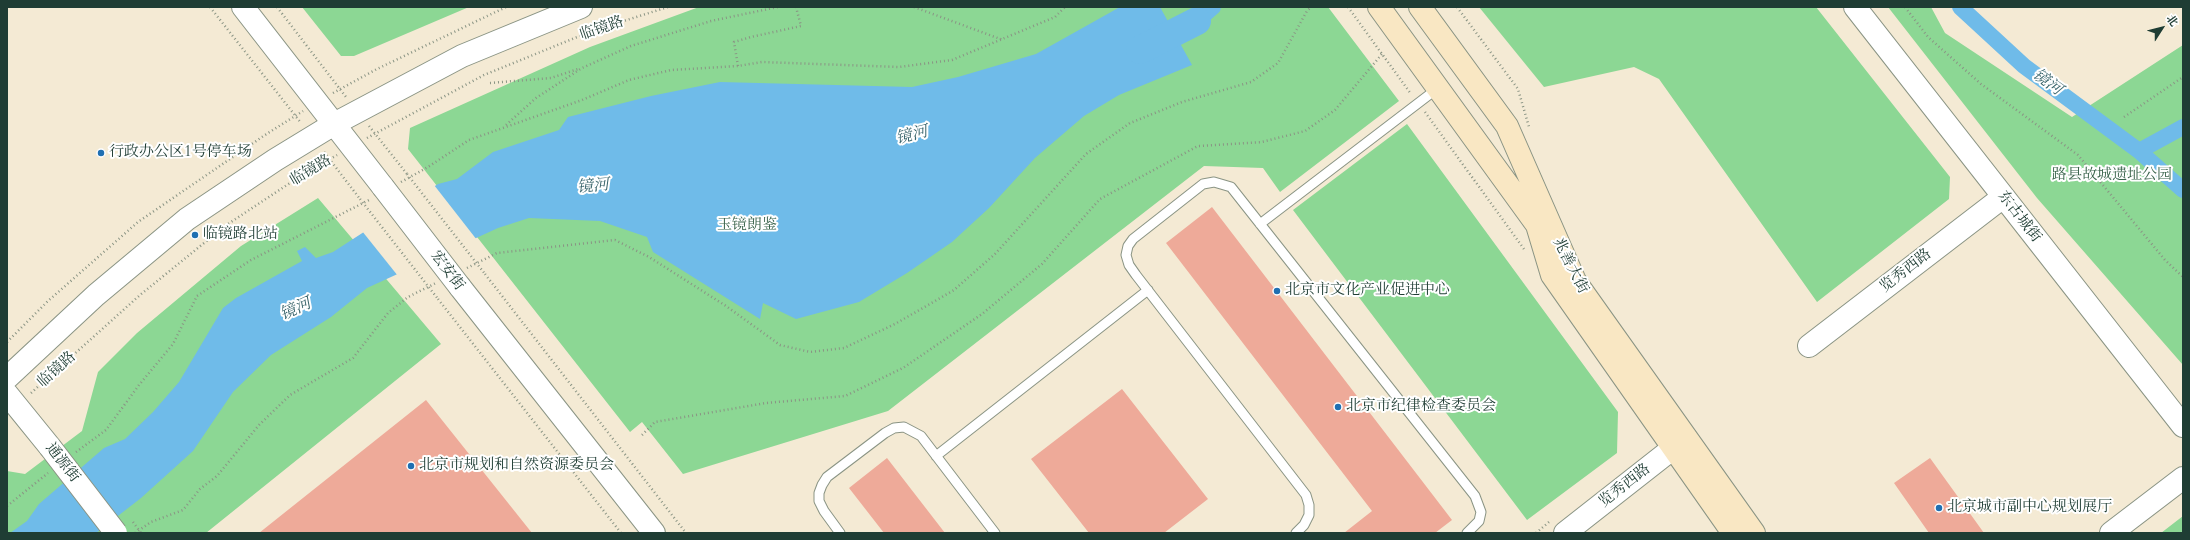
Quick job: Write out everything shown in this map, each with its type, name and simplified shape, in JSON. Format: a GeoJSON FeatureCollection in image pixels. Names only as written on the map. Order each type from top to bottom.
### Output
{"type":"FeatureCollection","features":[{"type":"Feature","properties":{"kind":"main road","name":"兆善大街"},"geometry":{"type":"LineString","coordinates":[[1379,7],[1537,225],[1552,275],[1679,443],[1754,533]]}},
{"type":"Feature","properties":{"kind":"main road","name":"兆善大街"},"geometry":{"type":"LineString","coordinates":[[1420,7],[1507,126],[1574,281],[1679,443],[1733,533]]}},
{"type":"Feature","properties":{"kind":"street","name":"宏安街"},"geometry":{"type":"LineString","coordinates":[[243,7],[384,190],[654,533]]}},
{"type":"Feature","properties":{"kind":"street","name":"临镜路"},"geometry":{"type":"LineString","coordinates":[[7,378],[96,295],[187,219],[312,137],[462,56],[581,7]]}},
{"type":"Feature","properties":{"kind":"street","name":"东古城街"},"geometry":{"type":"LineString","coordinates":[[1855,7],[2183,426]]}},
{"type":"Feature","properties":{"kind":"street","name":"览秀西路"},"geometry":{"type":"LineString","coordinates":[[1808,346],[2003,196]]}},
{"type":"Feature","properties":{"kind":"street","name":"通源街"},"geometry":{"type":"LineString","coordinates":[[12,400],[116,533]]}},
{"type":"Feature","properties":{"kind":"street","name":"览秀西路"},"geometry":{"type":"LineString","coordinates":[[1565,533],[1679,443]]}},
{"type":"Feature","properties":{"kind":"street"},"geometry":{"type":"LineString","coordinates":[[2111,533],[2183,478]]}},
{"type":"Feature","properties":{"kind":"lane"},"geometry":{"type":"LineString","coordinates":[[1260,224],[1438,88]]}},
{"type":"Feature","properties":{"kind":"lane"},"geometry":{"type":"LineString","coordinates":[[1296,533],[1304,525],[1309,516],[1310,505],[1306,495],[1129,265],[1126,255],[1128,246],[1133,239],[1203,184],[1214,182],[1231,187],[1475,496],[1481,512],[1479,521],[1467,533]]}},
{"type":"Feature","properties":{"kind":"lane"},"geometry":{"type":"LineString","coordinates":[[936,456],[1148,290]]}},
{"type":"Feature","properties":{"kind":"lane"},"geometry":{"type":"LineString","coordinates":[[840,533],[824,511],[819,501],[818,493],[828,477],[885,433],[894,428],[904,427],[921,436],[995,533]]}},
{"type":"Feature","properties":{"kind":"path","name":"宏安街"},"geometry":{"type":"LineString","coordinates":[[210,7],[621,533]]}},
{"type":"Feature","properties":{"kind":"path","name":"宏安街"},"geometry":{"type":"LineString","coordinates":[[276,7],[686,533]]}},
{"type":"Feature","properties":{"kind":"path","name":"临镜路"},"geometry":{"type":"LineString","coordinates":[[12,400],[35,389],[140,295],[225,226],[293,181],[374,134],[484,75],[592,31],[668,7]]}},
{"type":"Feature","properties":{"kind":"path"},"geometry":{"type":"LineString","coordinates":[[490,83],[551,78],[582,68],[631,46],[711,21],[778,7]]}},
{"type":"Feature","properties":{"kind":"path"},"geometry":{"type":"LineString","coordinates":[[738,66],[734,42],[801,26],[796,7]]}},
{"type":"Feature","properties":{"kind":"path"},"geometry":{"type":"LineString","coordinates":[[914,7],[1004,40]]}},
{"type":"Feature","properties":{"kind":"path"},"geometry":{"type":"LineString","coordinates":[[74,454],[106,430],[139,385],[173,344],[197,296],[251,260],[428,167],[469,140],[582,100],[629,80],[671,70],[738,66],[762,62],[898,67],[952,60],[1004,40],[1055,17],[1065,7]]}},
{"type":"Feature","properties":{"kind":"path"},"geometry":{"type":"LineString","coordinates":[[135,533],[151,522],[183,510],[200,489],[217,476],[259,424],[290,395],[352,358],[388,313],[408,297],[455,279],[497,253],[615,240],[649,257],[726,306],[780,345],[810,352],[844,348],[895,324],[954,290],[996,254],[1086,154],[1130,123],[1182,102],[1251,82],[1278,63],[1307,11],[1311,7]]}},
{"type":"Feature","properties":{"kind":"path"},"geometry":{"type":"LineString","coordinates":[[1348,7],[1527,251]]}},
{"type":"Feature","properties":{"kind":"path"},"geometry":{"type":"LineString","coordinates":[[1904,7],[1928,37],[1981,84],[2078,154],[2165,260],[2183,278]]}},
{"type":"Feature","properties":{"kind":"path"},"geometry":{"type":"LineString","coordinates":[[642,435],[655,422],[766,403],[845,396],[903,368],[982,314],[1042,264],[1100,199],[1198,146],[1262,142],[1305,132],[1335,110],[1382,54]]}},
{"type":"Feature","properties":{"kind":"path"},"geometry":{"type":"LineString","coordinates":[[505,126],[536,98],[582,68]]}},
{"type":"Feature","properties":{"kind":"path"},"geometry":{"type":"LineString","coordinates":[[2124,117],[2183,77]]}},
{"type":"Feature","properties":{"kind":"path"},"geometry":{"type":"LineString","coordinates":[[7,506],[50,472]]}},
{"type":"Feature","properties":{"kind":"green space"},"geometry":{"type":"Polygon","coordinates":[[[302,7],[469,7],[354,56],[341,56],[302,7]]]}},
{"type":"Feature","properties":{"kind":"green space","name":"玉镜朗鉴"},"geometry":{"type":"Polygon","coordinates":[[[699,7],[1328,7],[1399,101],[1280,192],[1263,168],[1204,166],[888,411],[683,474],[642,422],[630,432],[408,149],[410,128],[590,47],[699,7]]]}},
{"type":"Feature","properties":{"kind":"green space"},"geometry":{"type":"Polygon","coordinates":[[[1479,7],[1816,7],[1950,177],[1949,199],[1817,302],[1659,79],[1634,67],[1544,87],[1479,7]]]}},
{"type":"Feature","properties":{"kind":"green space","name":"路县故城遗址公园"},"geometry":{"type":"Polygon","coordinates":[[[1888,7],[1931,7],[1945,33],[2072,117],[2183,45],[2183,365],[2037,198],[1888,7]]]}},
{"type":"Feature","properties":{"kind":"green space"},"geometry":{"type":"Polygon","coordinates":[[[1407,124],[1618,412],[1617,453],[1527,520],[1293,210],[1407,124]]]}},
{"type":"Feature","properties":{"kind":"green space"},"geometry":{"type":"Polygon","coordinates":[[[318,198],[441,344],[206,533],[7,533],[7,471],[25,474],[82,431],[98,372],[137,333],[241,246],[318,198]]]}},
{"type":"Feature","properties":{"kind":"green space"},"geometry":{"type":"Polygon","coordinates":[[[2183,516],[2183,533],[2161,533],[2183,516]]]}},
{"type":"Feature","properties":{"kind":"water"},"geometry":{"type":"Polygon","coordinates":[[[1120,7],[1160,7],[1192,65],[1119,95],[1084,116],[1035,158],[989,208],[952,242],[907,273],[859,302],[796,319],[763,303],[760,319],[653,252],[647,237],[600,221],[529,218],[498,228],[367,288],[331,317],[271,355],[233,392],[193,451],[141,498],[96,533],[10,533],[27,521],[39,504],[104,448],[125,439],[153,412],[179,382],[223,308],[236,298],[302,261],[297,251],[305,247],[316,258],[333,252],[438,184],[457,179],[493,152],[559,130],[568,117],[651,96],[720,82],[912,87],[958,77],[1036,54],[1120,7]]]}},
{"type":"Feature","properties":{"kind":"pier"},"geometry":{"type":"Polygon","coordinates":[[[434,185],[477,240],[398,276],[362,231],[434,185]]]}},
{"type":"Feature","properties":{"kind":"building"},"geometry":{"type":"Polygon","coordinates":[[[1212,207],[1452,520],[1435,533],[1344,533],[1372,511],[1166,243],[1212,207]]]}},
{"type":"Feature","properties":{"kind":"building"},"geometry":{"type":"Polygon","coordinates":[[[1122,389],[1208,499],[1164,533],[1089,533],[1031,459],[1122,389]]]}},
{"type":"Feature","properties":{"kind":"building","name":"北京市规划和自然资源委员会"},"geometry":{"type":"Polygon","coordinates":[[[426,400],[532,533],[259,533],[426,400]]]}},
{"type":"Feature","properties":{"kind":"building"},"geometry":{"type":"Polygon","coordinates":[[[887,458],[945,533],[884,533],[849,488],[887,458]]]}},
{"type":"Feature","properties":{"kind":"building","name":"北京城市副中心规划展厅"},"geometry":{"type":"Polygon","coordinates":[[[1930,458],[1984,533],[1929,533],[1894,483],[1930,458]]]}},
{"type":"Feature","properties":{"kind":"waterway","name":"镜河"},"geometry":{"type":"LineString","coordinates":[[1197,21],[1213,7]]}},
{"type":"Feature","properties":{"kind":"waterway","name":"镜河"},"geometry":{"type":"LineString","coordinates":[[1960,7],[2024,66],[2139,151],[2183,190]]}},
{"type":"Feature","properties":{"kind":"waterway","name":"镜河"},"geometry":{"type":"LineString","coordinates":[[1140,50],[1197,21]]}},
{"type":"Feature","properties":{"kind":"waterway"},"geometry":{"type":"LineString","coordinates":[[2139,151],[2183,127]]}},
{"type":"Feature","properties":{"kind":"place","name":"行政办公区1号停车场"},"geometry":{"type":"Point","coordinates":[101,153]}},
{"type":"Feature","properties":{"kind":"place","name":"临镜路北站"},"geometry":{"type":"Point","coordinates":[195,235]}},
{"type":"Feature","properties":{"kind":"place","name":"北京市文化产业促进中心"},"geometry":{"type":"Point","coordinates":[1277,291]}},
{"type":"Feature","properties":{"kind":"place","name":"北京市纪律检查委员会"},"geometry":{"type":"Point","coordinates":[1338,407]}},
{"type":"Feature","properties":{"kind":"place","name":"北京市规划和自然资源委员会"},"geometry":{"type":"Point","coordinates":[411,466]}},
{"type":"Feature","properties":{"kind":"place","name":"北京城市副中心规划展厅"},"geometry":{"type":"Point","coordinates":[1939,508]}}]}
